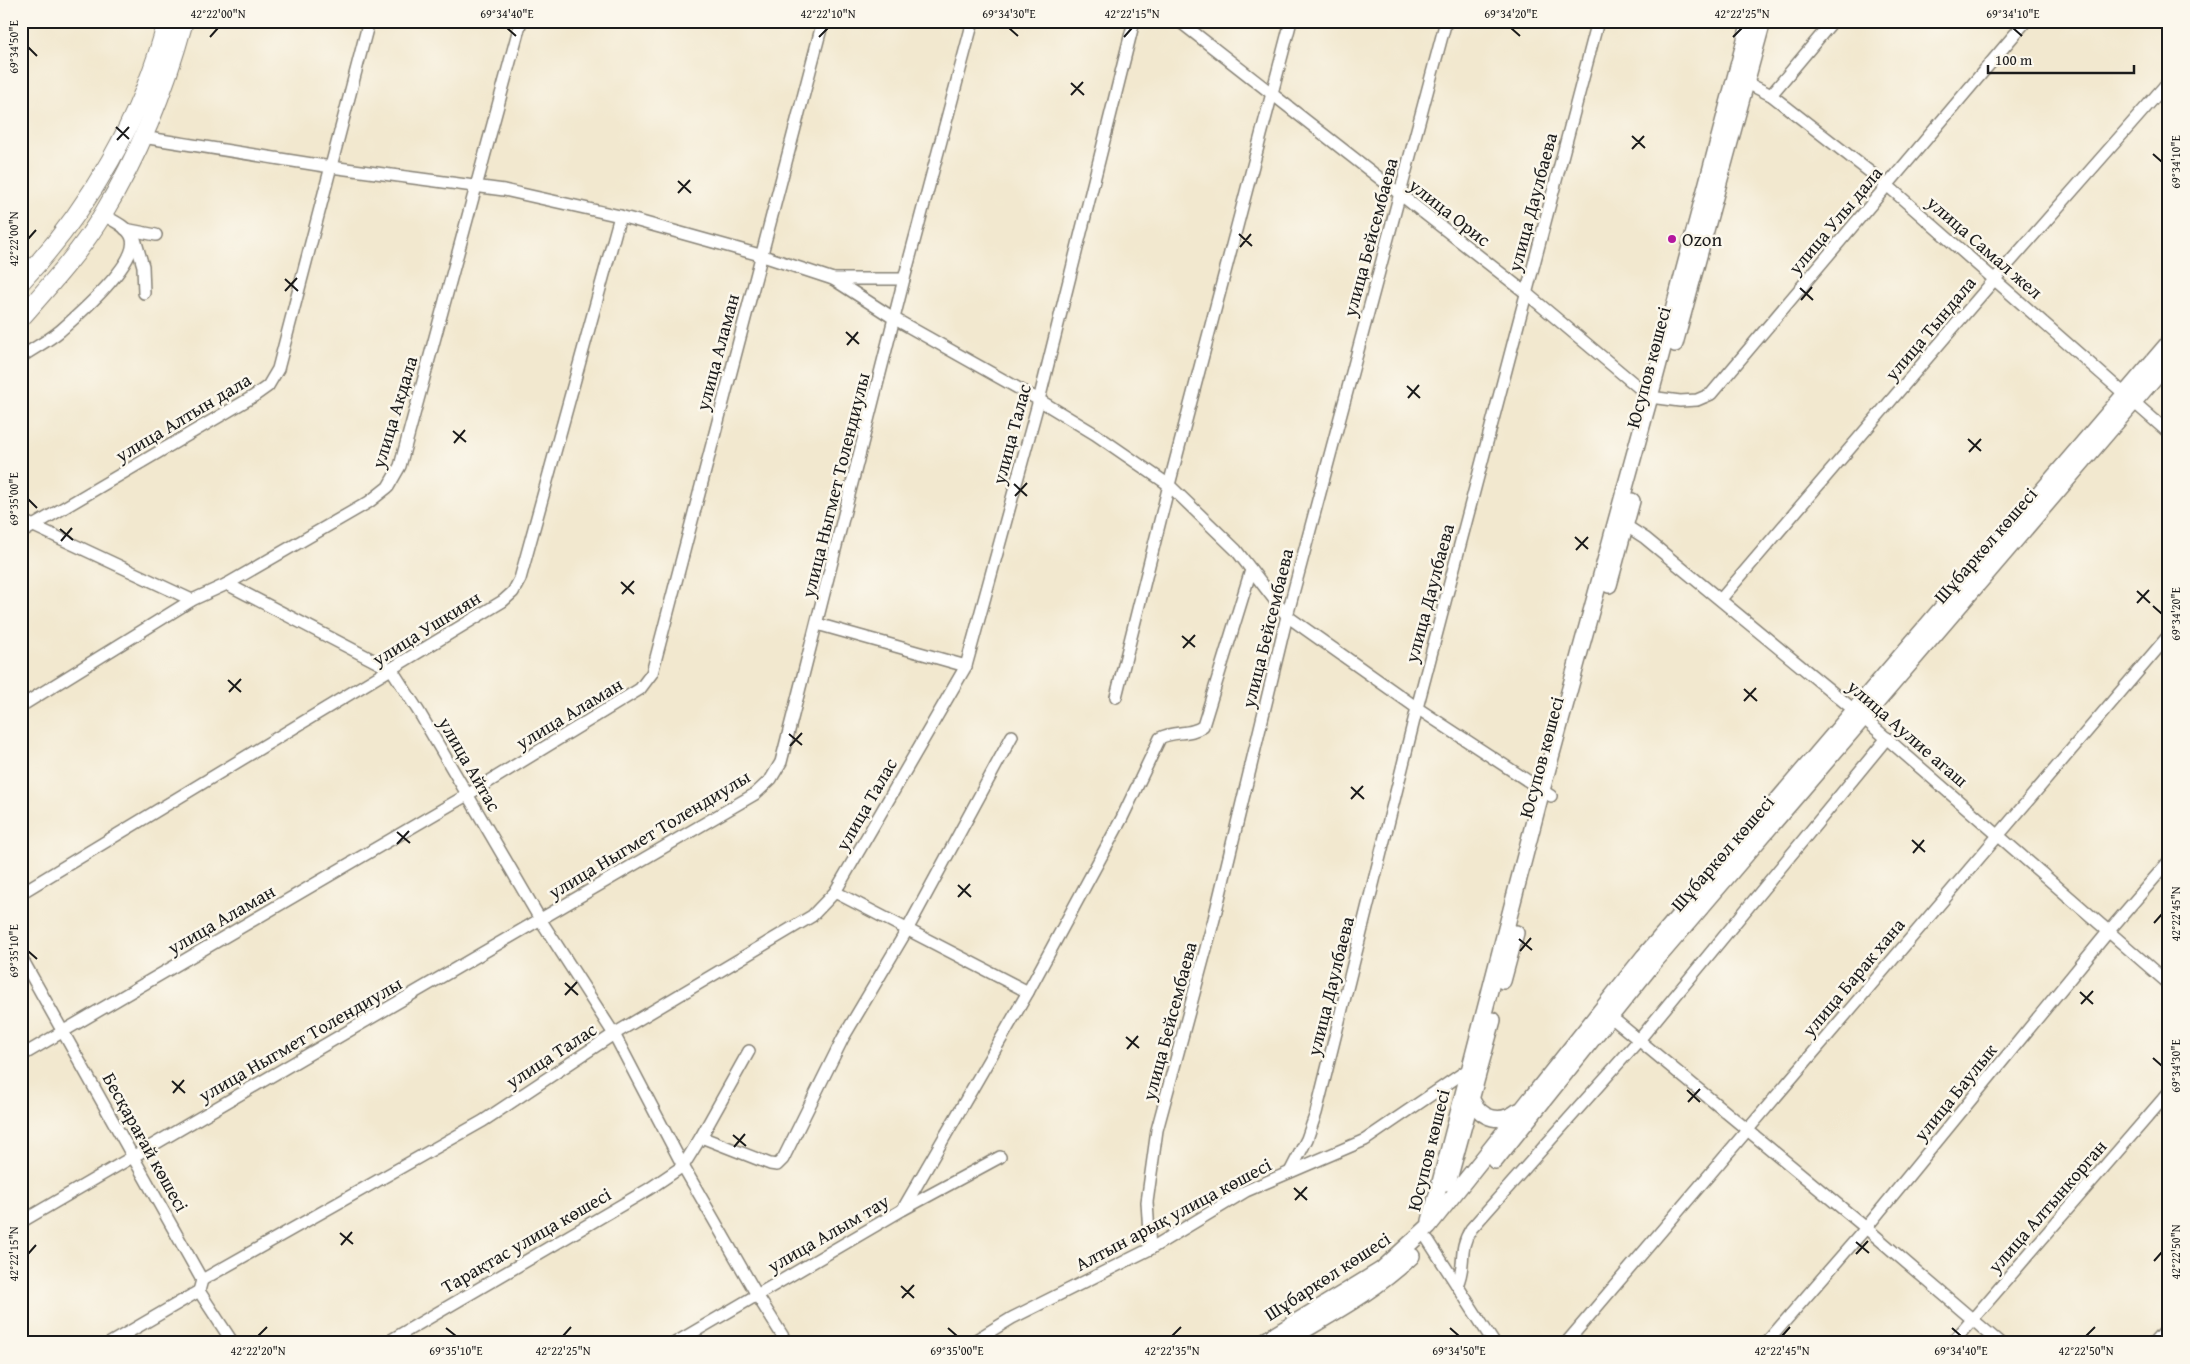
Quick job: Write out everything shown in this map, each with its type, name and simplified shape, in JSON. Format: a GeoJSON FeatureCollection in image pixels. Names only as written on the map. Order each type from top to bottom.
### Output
{"type":"FeatureCollection","features":[{"type":"Feature","properties":{"kind":"main road"},"geometry":{"type":"LineString","coordinates":[[21,318],[64,267],[103,215],[142,137],[164,58],[167,21]]}},
{"type":"Feature","properties":{"kind":"main road"},"geometry":{"type":"LineString","coordinates":[[21,282],[50,250],[82,204],[113,153],[184,21]]}},
{"type":"Feature","properties":{"kind":"street","name":"улица Алтын дала"},"geometry":{"type":"LineString","coordinates":[[21,533],[268,386],[278,369],[369,21]]}},
{"type":"Feature","properties":{"kind":"street","name":"улица Акдала"},"geometry":{"type":"LineString","coordinates":[[21,706],[192,600],[227,584],[369,502],[388,487],[400,466],[478,185],[521,21]]}},
{"type":"Feature","properties":{"kind":"street","name":"улица Аламан"},"geometry":{"type":"LineString","coordinates":[[21,1056],[467,795],[640,689],[652,673],[760,255],[823,21]]}},
{"type":"Feature","properties":{"kind":"street","name":"улица Ныгмет Толендиулы"},"geometry":{"type":"LineString","coordinates":[[21,1222],[754,794],[771,779],[781,762],[904,279],[973,21]]}},
{"type":"Feature","properties":{"kind":"street","name":"улица Талас"},"geometry":{"type":"LineString","coordinates":[[110,1343],[200,1285],[483,1121],[614,1034],[812,916],[835,892],[966,666],[1039,400],[1134,21]]}},
{"type":"Feature","properties":{"kind":"street","name":"улица Орис"},"geometry":{"type":"LineString","coordinates":[[1179,21],[1526,293],[1655,398]]}},
{"type":"Feature","properties":{"kind":"street"},"geometry":{"type":"LineString","coordinates":[[1116,697],[1169,485],[1291,21]]}},
{"type":"Feature","properties":{"kind":"street","name":"улица Бейсембаева"},"geometry":{"type":"LineString","coordinates":[[1150,1249],[1147,1202],[1158,1130],[1214,919],[1287,616],[1446,21]]}},
{"type":"Feature","properties":{"kind":"street","name":"улица Даулбаева"},"geometry":{"type":"LineString","coordinates":[[1290,1172],[1307,1139],[1316,1113],[1417,708],[1598,21]]}},
{"type":"Feature","properties":{"kind":"street","name":"Юсупов көшесі"},"geometry":{"type":"LineString","coordinates":[[1428,1233],[1469,1069],[1547,793],[1740,80],[1750,21]]}},
{"type":"Feature","properties":{"kind":"street","name":"Юсупов көшесі"},"geometry":{"type":"LineString","coordinates":[[1740,80],[1763,21]]}},
{"type":"Feature","properties":{"kind":"street"},"geometry":{"type":"LineString","coordinates":[[1771,95],[1832,21]]}},
{"type":"Feature","properties":{"kind":"street","name":"улица Улы дала"},"geometry":{"type":"LineString","coordinates":[[1655,398],[1697,400],[1711,394],[2026,21]]}},
{"type":"Feature","properties":{"kind":"street","name":"улица Самал жел"},"geometry":{"type":"LineString","coordinates":[[1740,80],[1771,95],[1888,186],[1995,278],[2129,398],[2167,427]]}},
{"type":"Feature","properties":{"kind":"street","name":"улица Тындала"},"geometry":{"type":"LineString","coordinates":[[1721,598],[1995,278],[2169,81]]}},
{"type":"Feature","properties":{"kind":"street"},"geometry":{"type":"LineString","coordinates":[[142,137],[331,167],[478,185],[620,216],[760,255],[833,279],[895,319],[1039,400],[1095,434],[1169,485],[1236,550],[1287,616],[1417,708],[1547,793]]}},
{"type":"Feature","properties":{"kind":"street"},"geometry":{"type":"LineString","coordinates":[[103,215],[135,238],[143,266],[144,293]]}},
{"type":"Feature","properties":{"kind":"street","name":"улица Ушкиян"},"geometry":{"type":"LineString","coordinates":[[21,893],[392,670],[503,601],[513,592],[520,579],[620,216]]}},
{"type":"Feature","properties":{"kind":"street"},"geometry":{"type":"LineString","coordinates":[[129,233],[156,235]]}},
{"type":"Feature","properties":{"kind":"street"},"geometry":{"type":"LineString","coordinates":[[21,357],[59,331],[95,299],[125,261],[132,248],[129,233]]}},
{"type":"Feature","properties":{"kind":"street"},"geometry":{"type":"LineString","coordinates":[[833,279],[904,279]]}},
{"type":"Feature","properties":{"kind":"street","name":"Шұбаркөл көшесі"},"geometry":{"type":"LineString","coordinates":[[1283,1343],[1356,1299],[1395,1272],[1428,1233],[1527,1104],[1606,1013],[1652,965],[1859,714],[2129,398],[2169,342]]}},
{"type":"Feature","properties":{"kind":"street","name":"Шұбаркөл көшесі"},"geometry":{"type":"LineString","coordinates":[[2129,398],[2169,361]]}},
{"type":"Feature","properties":{"kind":"street"},"geometry":{"type":"LineString","coordinates":[[21,520],[192,600]]}},
{"type":"Feature","properties":{"kind":"street","name":"улица Аулие агаш"},"geometry":{"type":"LineString","coordinates":[[1620,524],[1645,538],[1721,598],[1887,738],[2169,984]]}},
{"type":"Feature","properties":{"kind":"street"},"geometry":{"type":"LineString","coordinates":[[902,1210],[1028,992],[1122,818],[1160,738],[1166,734],[1195,732],[1203,726],[1251,570]]}},
{"type":"Feature","properties":{"kind":"street"},"geometry":{"type":"LineString","coordinates":[[227,584],[392,670]]}},
{"type":"Feature","properties":{"kind":"street"},"geometry":{"type":"LineString","coordinates":[[817,624],[966,666]]}},
{"type":"Feature","properties":{"kind":"street","name":"улица Барак хана"},"geometry":{"type":"LineString","coordinates":[[1566,1343],[2169,635]]}},
{"type":"Feature","properties":{"kind":"street","name":"улица Айтас"},"geometry":{"type":"LineString","coordinates":[[392,670],[540,919],[614,1034],[683,1166],[757,1295],[787,1343]]}},
{"type":"Feature","properties":{"kind":"street"},"geometry":{"type":"LineString","coordinates":[[701,1137],[770,1164],[777,1165],[783,1159],[843,1038],[907,930],[1012,736]]}},
{"type":"Feature","properties":{"kind":"street"},"geometry":{"type":"LineString","coordinates":[[1457,1285],[1462,1271],[1463,1241],[1470,1229],[1639,1040],[1887,738]]}},
{"type":"Feature","properties":{"kind":"street","name":"Юсупов көшесі"},"geometry":{"type":"LineString","coordinates":[[1428,1233],[1453,1174],[1547,793]]}},
{"type":"Feature","properties":{"kind":"street","name":"улица Баулык"},"geometry":{"type":"LineString","coordinates":[[1766,1343],[1866,1228],[2108,932],[2169,861]]}},
{"type":"Feature","properties":{"kind":"street"},"geometry":{"type":"LineString","coordinates":[[835,892],[1028,992]]}},
{"type":"Feature","properties":{"kind":"street","name":"Бесқарағай көшесі"},"geometry":{"type":"LineString","coordinates":[[21,958],[134,1156],[200,1285],[233,1343]]}},
{"type":"Feature","properties":{"kind":"street"},"geometry":{"type":"LineString","coordinates":[[1606,1013],[1748,1129],[2000,1343]]}},
{"type":"Feature","properties":{"kind":"street","name":"Шұбаркөл көшесі"},"geometry":{"type":"LineString","coordinates":[[1261,1343],[1381,1270],[1428,1233],[1476,1184],[1606,1013]]}},
{"type":"Feature","properties":{"kind":"street"},"geometry":{"type":"LineString","coordinates":[[683,1166],[749,1051]]}},
{"type":"Feature","properties":{"kind":"street","name":"Алтын арық улица көшесі"},"geometry":{"type":"LineString","coordinates":[[971,1343],[1012,1318],[1150,1249],[1246,1191],[1365,1140],[1469,1069]]}},
{"type":"Feature","properties":{"kind":"street","name":"улица Алтынкорган"},"geometry":{"type":"LineString","coordinates":[[1952,1343],[2169,1092]]}},
{"type":"Feature","properties":{"kind":"street"},"geometry":{"type":"LineString","coordinates":[[1472,1100],[1480,1112],[1502,1120],[1527,1104]]}},
{"type":"Feature","properties":{"kind":"street","name":"улица Алым тау"},"geometry":{"type":"LineString","coordinates":[[675,1343],[902,1210],[1000,1157]]}},
{"type":"Feature","properties":{"kind":"street","name":"Тарақтас улица көшесі"},"geometry":{"type":"LineString","coordinates":[[386,1343],[640,1194],[683,1166]]}},
{"type":"Feature","properties":{"kind":"street"},"geometry":{"type":"LineString","coordinates":[[1428,1233],[1457,1285],[1494,1343]]}},
{"type":"Feature","properties":{"kind":"street"},"geometry":{"type":"LineString","coordinates":[[2154,1343],[2169,1326]]}},
{"type":"Feature","properties":{"kind":"place","name":"Ozon"},"geometry":{"type":"Point","coordinates":[1672,239]}}]}
